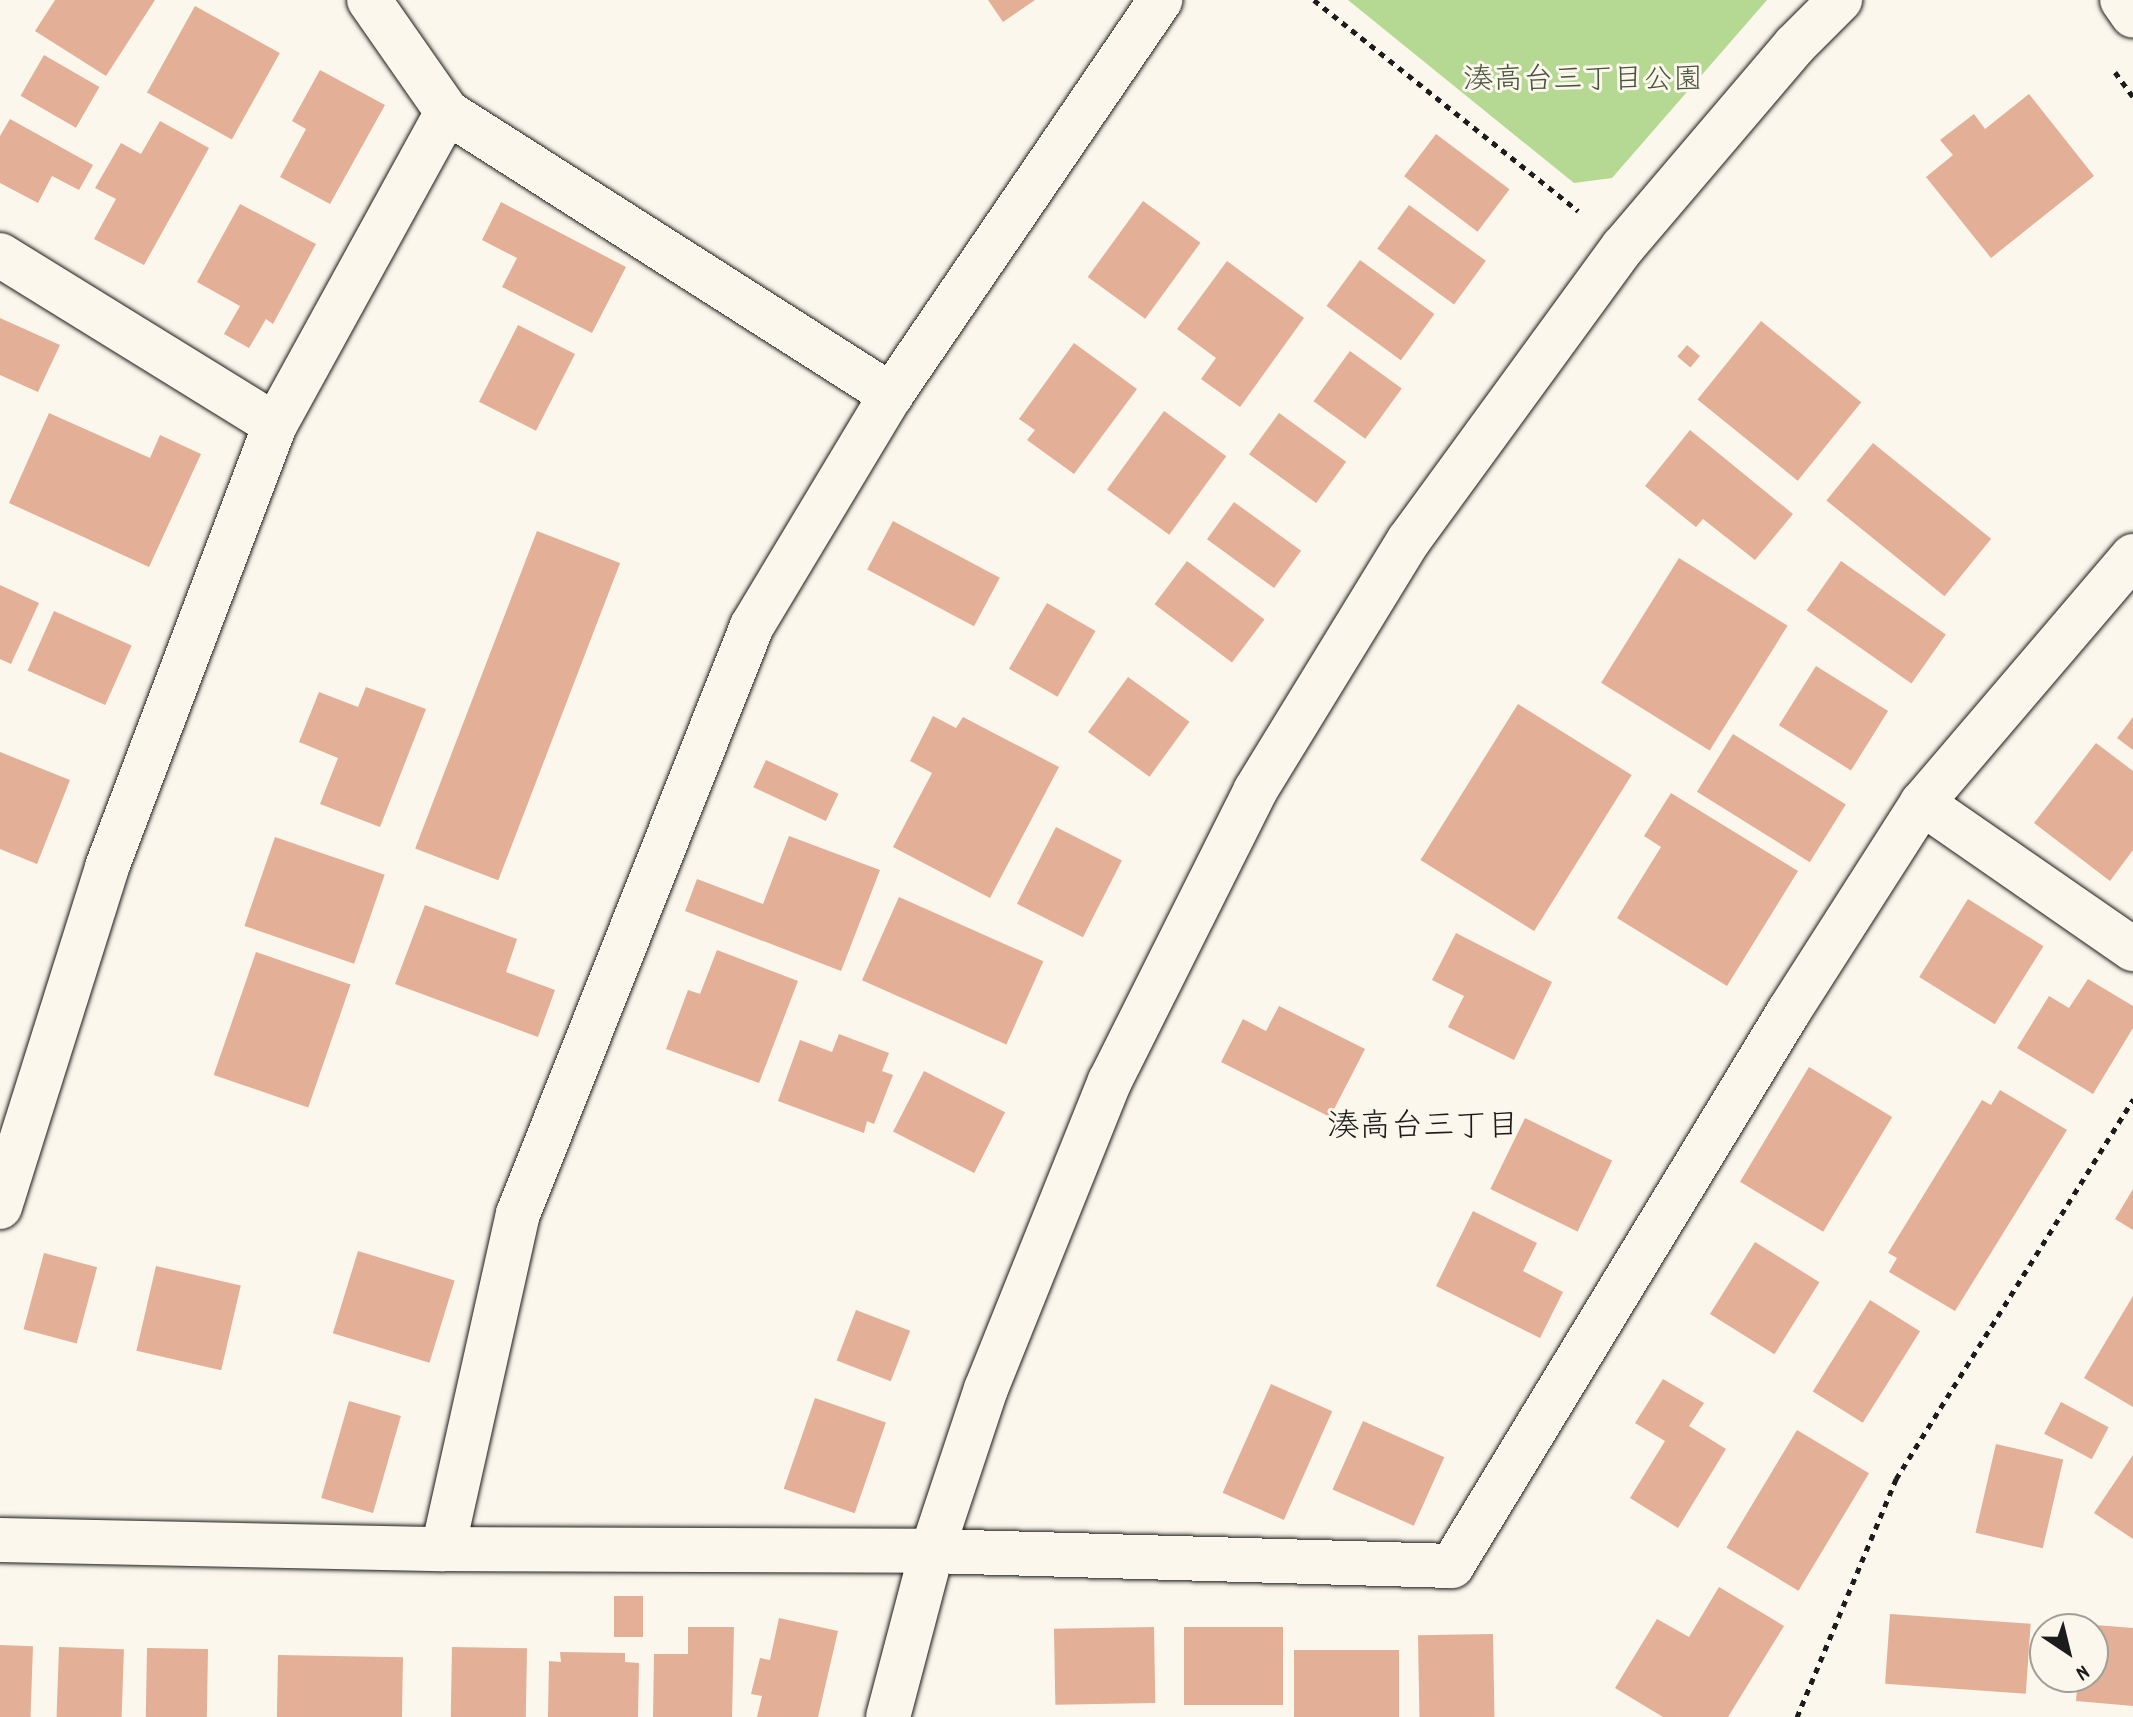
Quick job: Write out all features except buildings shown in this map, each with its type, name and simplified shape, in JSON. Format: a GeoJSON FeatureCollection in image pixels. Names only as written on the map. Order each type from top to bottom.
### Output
{"type":"FeatureCollection","features":[{"type":"Feature","properties":{"kind":"street"},"geometry":{"type":"LineString","coordinates":[[369,0],[447,112],[891,395]]}},
{"type":"Feature","properties":{"kind":"street"},"geometry":{"type":"LineString","coordinates":[[443,1549],[518,1214],[752,626],[891,395],[1160,0]]}},
{"type":"Feature","properties":{"kind":"street"},"geometry":{"type":"LineString","coordinates":[[888,1717],[932,1551],[986,1389],[1110,1081],[1255,791],[1409,540],[1613,260],[1795,45],[1840,0]]}},
{"type":"Feature","properties":{"kind":"street"},"geometry":{"type":"LineString","coordinates":[[2122,0],[2133,16]]}},
{"type":"Feature","properties":{"kind":"street"},"geometry":{"type":"LineString","coordinates":[[0,1207],[107,867],[275,425],[447,112]]}},
{"type":"Feature","properties":{"kind":"street"},"geometry":{"type":"LineString","coordinates":[[0,255],[275,425]]}},
{"type":"Feature","properties":{"kind":"street"},"geometry":{"type":"LineString","coordinates":[[0,1540],[443,1549],[932,1551],[1452,1566],[1789,1011],[1922,803],[2133,556]]}},
{"type":"Feature","properties":{"kind":"street"},"geometry":{"type":"LineString","coordinates":[[1922,803],[2133,949]]}},
{"type":"Feature","properties":{"kind":"path"},"geometry":{"type":"LineString","coordinates":[[1314,0],[1588,220]]}},
{"type":"Feature","properties":{"kind":"path"},"geometry":{"type":"LineString","coordinates":[[1797,1717],[1896,1479],[2133,1099]]}},
{"type":"Feature","properties":{"kind":"green space","name":"湊高台三丁目公園"},"geometry":{"type":"Polygon","coordinates":[[[1348,0],[1767,0],[1612,178],[1574,183],[1348,0]]]}},
{"type":"Feature","properties":{"kind":"district","name":"湊高台三丁目"},"geometry":{"type":"Point","coordinates":[1423,1129]}}]}
